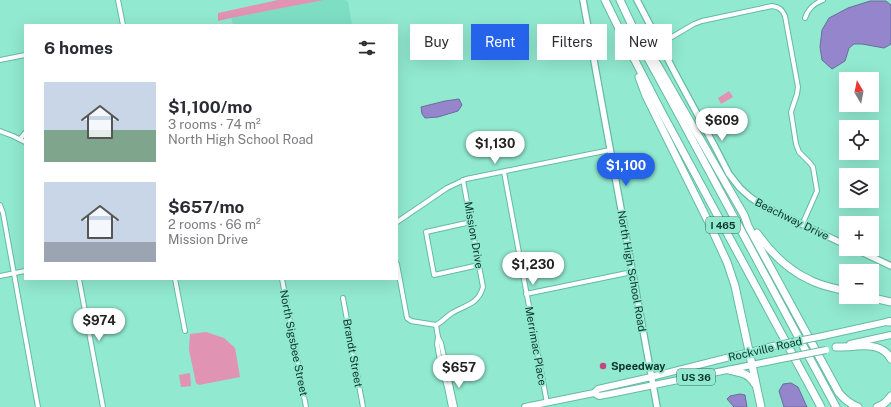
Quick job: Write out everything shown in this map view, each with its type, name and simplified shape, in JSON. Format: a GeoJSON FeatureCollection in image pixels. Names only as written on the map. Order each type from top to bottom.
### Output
{"type":"FeatureCollection","features":[{"type":"Feature","properties":{"kind":"highway","name":"I 465"},"geometry":{"type":"LineString","coordinates":[[605,0],[616,24]]}},
{"type":"Feature","properties":{"kind":"highway","name":"I 465"},"geometry":{"type":"LineString","coordinates":[[620,0],[631,24]]}},
{"type":"Feature","properties":{"kind":"highway"},"geometry":{"type":"LineString","coordinates":[[632,60],[646,96],[706,218],[735,286],[761,407]]}},
{"type":"Feature","properties":{"kind":"highway","name":"I 465"},"geometry":{"type":"LineString","coordinates":[[635,60],[821,407]]}},
{"type":"Feature","properties":{"kind":"highway","name":"I 465"},"geometry":{"type":"LineString","coordinates":[[649,60],[836,407]]}},
{"type":"Feature","properties":{"kind":"highway"},"geometry":{"type":"LineString","coordinates":[[653,60],[657,64],[744,215],[764,244],[790,268],[810,281],[839,289]]}},
{"type":"Feature","properties":{"kind":"highway"},"geometry":{"type":"LineString","coordinates":[[744,215],[752,233],[839,393],[845,400],[858,407]]}},
{"type":"Feature","properties":{"kind":"highway"},"geometry":{"type":"LineString","coordinates":[[879,299],[891,302]]}},
{"type":"Feature","properties":{"kind":"highway"},"geometry":{"type":"LineString","coordinates":[[836,347],[872,346],[881,349],[889,355],[891,359]]}},
{"type":"Feature","properties":{"kind":"highway","name":"US 36"},"geometry":{"type":"LineString","coordinates":[[729,370],[747,375],[752,379],[757,388]]}},
{"type":"Feature","properties":{"kind":"highway"},"geometry":{"type":"LineString","coordinates":[[877,407],[882,405],[891,396]]}},
{"type":"Feature","properties":{"kind":"main road","name":"Rockville Road"},"geometry":{"type":"LineString","coordinates":[[525,407],[594,393],[598,389],[774,346],[890,322]]}},
{"type":"Feature","properties":{"kind":"main road","name":"Rockville Road"},"geometry":{"type":"LineString","coordinates":[[594,393],[599,396],[752,366],[891,335]]}},
{"type":"Feature","properties":{"kind":"street"},"geometry":{"type":"LineString","coordinates":[[118,0],[122,24]]}},
{"type":"Feature","properties":{"kind":"street","name":"North High School Road"},"geometry":{"type":"LineString","coordinates":[[583,0],[657,407]]}},
{"type":"Feature","properties":{"kind":"street","name":"Beachway Drive"},"geometry":{"type":"LineString","coordinates":[[637,0],[650,24]]}},
{"type":"Feature","properties":{"kind":"street"},"geometry":{"type":"LineString","coordinates":[[805,18],[811,7],[820,1]]}},
{"type":"Feature","properties":{"kind":"street"},"geometry":{"type":"LineString","coordinates":[[672,37],[702,21],[770,7],[779,8],[783,12],[797,84],[797,94],[791,112],[796,144],[799,152],[812,167],[817,191],[802,224]]}},
{"type":"Feature","properties":{"kind":"street"},"geometry":{"type":"LineString","coordinates":[[0,60],[24,55]]}},
{"type":"Feature","properties":{"kind":"street","name":"Beachway Drive"},"geometry":{"type":"LineString","coordinates":[[668,60],[724,165],[736,184],[759,204],[839,242]]}},
{"type":"Feature","properties":{"kind":"street"},"geometry":{"type":"LineString","coordinates":[[0,131],[24,141]]}},
{"type":"Feature","properties":{"kind":"street"},"geometry":{"type":"LineString","coordinates":[[20,139],[24,134]]}},
{"type":"Feature","properties":{"kind":"street"},"geometry":{"type":"LineString","coordinates":[[398,221],[447,188],[463,180],[610,150]]}},
{"type":"Feature","properties":{"kind":"street","name":"Merrimac Place"},"geometry":{"type":"LineString","coordinates":[[504,172],[546,403]]}},
{"type":"Feature","properties":{"kind":"street","name":"Mission Drive"},"geometry":{"type":"LineString","coordinates":[[436,325],[449,315],[474,302],[479,297],[483,288],[463,180]]}},
{"type":"Feature","properties":{"kind":"street"},"geometry":{"type":"LineString","coordinates":[[0,205],[4,213],[38,407]]}},
{"type":"Feature","properties":{"kind":"street"},"geometry":{"type":"LineString","coordinates":[[471,222],[426,232],[434,275],[479,265]]}},
{"type":"Feature","properties":{"kind":"street"},"geometry":{"type":"LineString","coordinates":[[870,256],[891,266]]}},
{"type":"Feature","properties":{"kind":"street"},"geometry":{"type":"LineString","coordinates":[[398,269],[408,318],[412,321],[436,325],[455,407]]}},
{"type":"Feature","properties":{"kind":"street"},"geometry":{"type":"LineString","coordinates":[[0,276],[24,271]]}},
{"type":"Feature","properties":{"kind":"street"},"geometry":{"type":"LineString","coordinates":[[526,294],[632,272]]}},
{"type":"Feature","properties":{"kind":"street"},"geometry":{"type":"LineString","coordinates":[[79,280],[103,407]]}},
{"type":"Feature","properties":{"kind":"street"},"geometry":{"type":"LineString","coordinates":[[175,280],[184,331]]}},
{"type":"Feature","properties":{"kind":"street","name":"North Sigsbee Street"},"geometry":{"type":"LineString","coordinates":[[282,280],[306,407]]}},
{"type":"Feature","properties":{"kind":"street","name":"Brandt Street"},"geometry":{"type":"LineString","coordinates":[[343,298],[362,407]]}},
{"type":"Feature","properties":{"kind":"street"},"geometry":{"type":"LineString","coordinates":[[438,336],[438,352],[451,407]]}},
{"type":"Feature","properties":{"kind":"shaded area"},"geometry":{"type":"Polygon","coordinates":[[[278,0],[324,0],[218,21],[218,13],[278,0]]]}},
{"type":"Feature","properties":{"kind":"shaded area"},"geometry":{"type":"Polygon","coordinates":[[[324,0],[345,0],[348,2],[352,24],[233,24],[231,18],[324,0]]]}},
{"type":"Feature","properties":{"kind":"shaded area"},"geometry":{"type":"Polygon","coordinates":[[[870,1],[886,1],[891,5],[891,44],[884,48],[854,44],[849,48],[845,61],[832,69],[822,60],[820,47],[822,30],[829,18],[848,8],[870,1]]]}},
{"type":"Feature","properties":{"kind":"shaded area"},"geometry":{"type":"Polygon","coordinates":[[[729,91],[733,97],[721,104],[718,98],[729,91]]]}},
{"type":"Feature","properties":{"kind":"shaded area"},"geometry":{"type":"Polygon","coordinates":[[[459,99],[462,105],[458,111],[438,117],[425,118],[422,114],[421,107],[459,99]]]}},
{"type":"Feature","properties":{"kind":"shaded area"},"geometry":{"type":"Polygon","coordinates":[[[206,332],[224,338],[235,348],[240,377],[199,385],[196,383],[189,350],[190,334],[206,332]]]}},
{"type":"Feature","properties":{"kind":"shaded area"},"geometry":{"type":"Polygon","coordinates":[[[190,373],[191,386],[181,387],[179,375],[190,373]]]}},
{"type":"Feature","properties":{"kind":"shaded area"},"geometry":{"type":"Polygon","coordinates":[[[791,383],[798,387],[807,407],[784,407],[779,391],[783,384],[791,383]]]}},
{"type":"Feature","properties":{"kind":"shaded area"},"geometry":{"type":"Polygon","coordinates":[[[740,394],[745,395],[747,407],[734,407],[727,399],[730,396],[740,394]]]}},
{"type":"Feature","properties":{"kind":"place","name":"Speedway"},"geometry":{"type":"Point","coordinates":[603,366]}}]}
